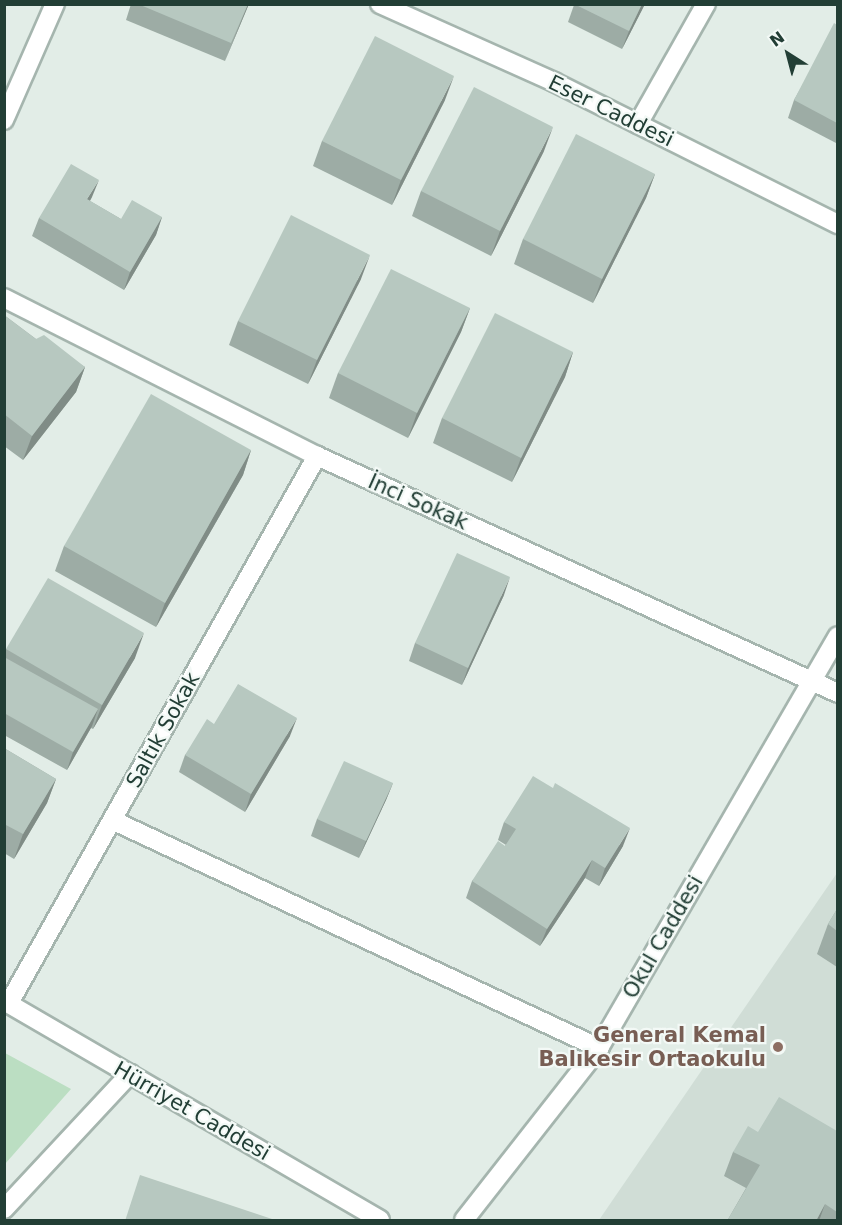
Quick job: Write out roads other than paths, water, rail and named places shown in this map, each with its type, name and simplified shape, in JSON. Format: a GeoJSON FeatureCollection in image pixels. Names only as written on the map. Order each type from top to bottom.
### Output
{"type":"FeatureCollection","features":[{"type":"Feature","properties":{"kind":"street"},"geometry":{"type":"LineString","coordinates":[[4,120],[55,4]]}},
{"type":"Feature","properties":{"kind":"street","name":"Eser Caddesi"},"geometry":{"type":"LineString","coordinates":[[380,4],[638,124],[837,224]]}},
{"type":"Feature","properties":{"kind":"street"},"geometry":{"type":"LineString","coordinates":[[638,124],[706,4]]}},
{"type":"Feature","properties":{"kind":"street","name":"İnci Sokak"},"geometry":{"type":"LineString","coordinates":[[4,298],[317,456],[837,693]]}},
{"type":"Feature","properties":{"kind":"street","name":"Saltık Sokak"},"geometry":{"type":"LineString","coordinates":[[7,1002],[317,456]]}},
{"type":"Feature","properties":{"kind":"street","name":"Okul Caddesi"},"geometry":{"type":"LineString","coordinates":[[464,1221],[599,1048],[837,636]]}},
{"type":"Feature","properties":{"kind":"street"},"geometry":{"type":"LineString","coordinates":[[112,820],[599,1048]]}},
{"type":"Feature","properties":{"kind":"street","name":"Hürriyet Caddesi"},"geometry":{"type":"LineString","coordinates":[[7,1002],[380,1221]]}},
{"type":"Feature","properties":{"kind":"street"},"geometry":{"type":"LineString","coordinates":[[4,1209],[130,1074]]}},
{"type":"Feature","properties":{"kind":"place","name":"General Kemal Balıkesir Ortaokulu"},"geometry":{"type":"Point","coordinates":[778,1047]}}]}
